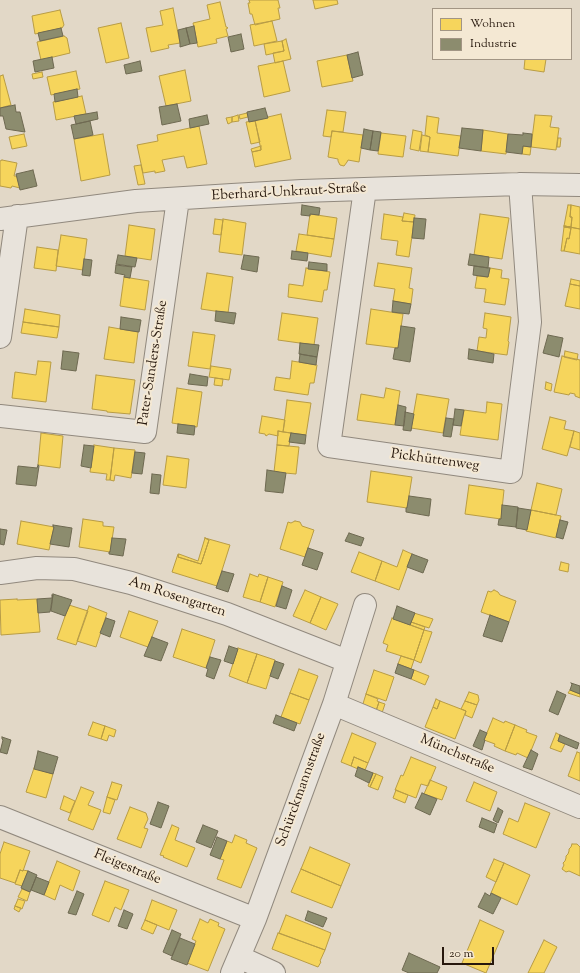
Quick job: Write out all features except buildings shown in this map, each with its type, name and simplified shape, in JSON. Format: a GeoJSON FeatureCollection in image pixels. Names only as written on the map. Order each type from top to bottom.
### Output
{"type":"FeatureCollection","features":[{"type":"Feature","properties":{"kind":"street","name":"Eberhard-Unkraut-Straße"},"geometry":{"type":"LineString","coordinates":[[8,218],[136,201],[302,191],[520,184],[580,185]]}},
{"type":"Feature","properties":{"kind":"street","name":"Pickhüttenweg"},"geometry":{"type":"LineString","coordinates":[[365,189],[329,446],[511,472],[530,322],[520,184]]}},
{"type":"Feature","properties":{"kind":"street","name":"Pater-Sanders-Straße"},"geometry":{"type":"LineString","coordinates":[[0,416],[145,432],[178,199]]}},
{"type":"Feature","properties":{"kind":"street"},"geometry":{"type":"LineString","coordinates":[[0,337],[8,218]]}},
{"type":"Feature","properties":{"kind":"street","name":"Am Rosengarten"},"geometry":{"type":"LineString","coordinates":[[0,573],[37,568],[74,569],[131,583],[226,614],[347,661]]}},
{"type":"Feature","properties":{"kind":"street","name":"Schürckmannstraße"},"geometry":{"type":"LineString","coordinates":[[235,965],[255,919],[334,704],[364,605]]}},
{"type":"Feature","properties":{"kind":"street","name":"Münchstraße"},"geometry":{"type":"LineString","coordinates":[[334,704],[580,807]]}},
{"type":"Feature","properties":{"kind":"street","name":"Fleigestraße"},"geometry":{"type":"LineString","coordinates":[[0,817],[255,919]]}},
{"type":"Feature","properties":{"kind":"street"},"geometry":{"type":"LineString","coordinates":[[235,965],[274,973]]}}]}
